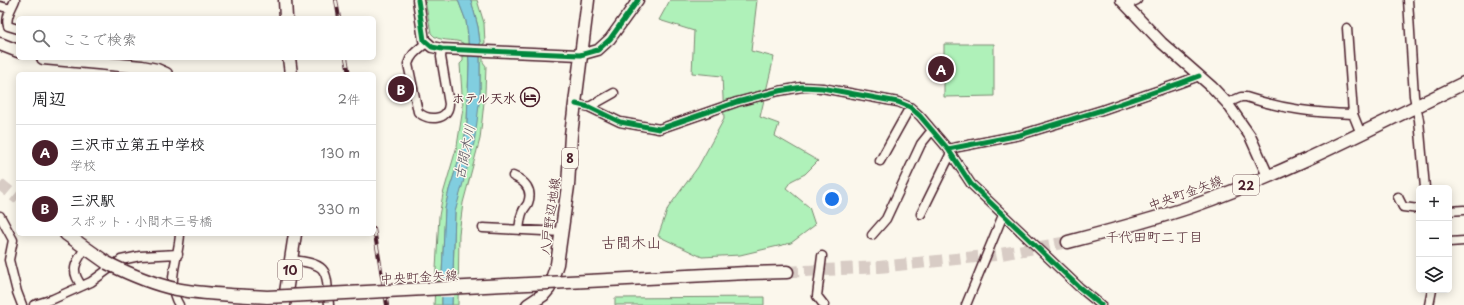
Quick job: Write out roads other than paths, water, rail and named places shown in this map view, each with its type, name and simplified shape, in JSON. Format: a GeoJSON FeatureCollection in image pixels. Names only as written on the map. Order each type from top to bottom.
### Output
{"type":"FeatureCollection","features":[{"type":"Feature","properties":{"kind":"main road"},"geometry":{"type":"LineString","coordinates":[[285,0],[286,16]]}},
{"type":"Feature","properties":{"kind":"main road","name":"八戸野辺地線"},"geometry":{"type":"LineString","coordinates":[[528,305],[543,295],[549,288],[557,264],[568,186],[571,135],[588,0]]}},
{"type":"Feature","properties":{"kind":"main road"},"geometry":{"type":"LineString","coordinates":[[0,44],[16,50]]}},
{"type":"Feature","properties":{"kind":"main road"},"geometry":{"type":"LineString","coordinates":[[58,60],[130,70],[157,70],[162,72]]}},
{"type":"Feature","properties":{"kind":"main road"},"geometry":{"type":"LineString","coordinates":[[289,60],[291,72]]}},
{"type":"Feature","properties":{"kind":"main road","name":"22"},"geometry":{"type":"LineString","coordinates":[[1416,108],[1464,83]]}},
{"type":"Feature","properties":{"kind":"main road","name":"中央町金矢線"},"geometry":{"type":"LineString","coordinates":[[1068,242],[1132,226],[1187,208],[1268,176],[1416,108]]}},
{"type":"Feature","properties":{"kind":"main road","name":"中央町金矢線"},"geometry":{"type":"LineString","coordinates":[[69,236],[107,263],[137,278],[175,289],[210,294],[267,297],[787,272]]}},
{"type":"Feature","properties":{"kind":"main road","name":"10"},"geometry":{"type":"LineString","coordinates":[[284,305],[295,236]]}},
{"type":"Feature","properties":{"kind":"street"},"geometry":{"type":"LineString","coordinates":[[15,0],[7,18],[7,22],[8,26],[16,28]]}},
{"type":"Feature","properties":{"kind":"street"},"geometry":{"type":"LineString","coordinates":[[418,0],[424,40],[432,47],[442,49],[580,55],[598,50],[610,39],[638,0]]}},
{"type":"Feature","properties":{"kind":"street"},"geometry":{"type":"LineString","coordinates":[[1124,2],[1137,0]]}},
{"type":"Feature","properties":{"kind":"street"},"geometry":{"type":"LineString","coordinates":[[1408,0],[1416,108],[1419,120],[1425,185]]}},
{"type":"Feature","properties":{"kind":"street"},"geometry":{"type":"LineString","coordinates":[[1124,2],[1162,43],[1212,87],[1227,103],[1250,136],[1268,176]]}},
{"type":"Feature","properties":{"kind":"street"},"geometry":{"type":"LineString","coordinates":[[0,6],[11,10]]}},
{"type":"Feature","properties":{"kind":"street"},"geometry":{"type":"LineString","coordinates":[[1347,28],[1353,114],[1361,134]]}},
{"type":"Feature","properties":{"kind":"street"},"geometry":{"type":"LineString","coordinates":[[426,43],[414,53],[408,64],[418,112],[429,118],[441,116],[446,114],[449,110],[441,57],[442,49]]}},
{"type":"Feature","properties":{"kind":"street"},"geometry":{"type":"LineString","coordinates":[[950,151],[1020,135],[1102,110],[1199,76]]}},
{"type":"Feature","properties":{"kind":"street"},"geometry":{"type":"LineString","coordinates":[[576,104],[589,107],[620,122],[658,129],[737,102],[779,91],[802,87],[822,88],[898,102],[910,107],[920,116],[950,151],[971,184],[1079,287],[1101,305]]}},
{"type":"Feature","properties":{"kind":"street"},"geometry":{"type":"LineString","coordinates":[[589,107],[614,94]]}},
{"type":"Feature","properties":{"kind":"street"},"geometry":{"type":"LineString","coordinates":[[1227,103],[1241,97],[1246,97],[1289,109],[1353,114]]}},
{"type":"Feature","properties":{"kind":"street"},"geometry":{"type":"LineString","coordinates":[[880,161],[910,107]]}},
{"type":"Feature","properties":{"kind":"street"},"geometry":{"type":"LineString","coordinates":[[872,235],[886,219],[921,144],[929,134],[934,132]]}},
{"type":"Feature","properties":{"kind":"street"},"geometry":{"type":"LineString","coordinates":[[921,214],[950,151]]}},
{"type":"Feature","properties":{"kind":"street"},"geometry":{"type":"LineString","coordinates":[[513,176],[521,179],[530,189],[530,196],[522,212],[519,230]]}},
{"type":"Feature","properties":{"kind":"street"},"geometry":{"type":"LineString","coordinates":[[1398,197],[1403,207],[1416,209]]}},
{"type":"Feature","properties":{"kind":"street"},"geometry":{"type":"LineString","coordinates":[[1452,210],[1464,210]]}},
{"type":"Feature","properties":{"kind":"street"},"geometry":{"type":"LineString","coordinates":[[966,305],[1003,215]]}},
{"type":"Feature","properties":{"kind":"street"},"geometry":{"type":"LineString","coordinates":[[0,216],[13,240],[9,260],[22,305]]}},
{"type":"Feature","properties":{"kind":"street"},"geometry":{"type":"LineString","coordinates":[[483,228],[562,232]]}},
{"type":"Feature","properties":{"kind":"street"},"geometry":{"type":"LineString","coordinates":[[179,305],[172,290],[180,236]]}},
{"type":"Feature","properties":{"kind":"street"},"geometry":{"type":"LineString","coordinates":[[1452,242],[1464,241]]}},
{"type":"Feature","properties":{"kind":"street"},"geometry":{"type":"LineString","coordinates":[[82,286],[76,279],[74,271],[78,260],[86,247]]}},
{"type":"Feature","properties":{"kind":"street"},"geometry":{"type":"LineString","coordinates":[[34,305],[53,299],[91,282],[121,260],[140,256],[178,254]]}},
{"type":"Feature","properties":{"kind":"street"},"geometry":{"type":"LineString","coordinates":[[822,256],[817,296],[824,305]]}},
{"type":"Feature","properties":{"kind":"street"},"geometry":{"type":"LineString","coordinates":[[291,260],[311,262],[318,265],[322,269],[326,277],[329,305]]}},
{"type":"Feature","properties":{"kind":"street"},"geometry":{"type":"LineString","coordinates":[[1429,305],[1431,293]]}},
{"type":"Feature","properties":{"kind":"water","name":"古間木川"},"geometry":{"type":"Polygon","coordinates":[[[458,0],[471,0],[478,27],[480,42],[480,95],[474,143],[455,212],[452,305],[442,305],[445,209],[449,190],[463,147],[467,124],[469,65],[468,36],[466,21],[458,0]]]}},
{"type":"Feature","properties":{"kind":"tunnel"},"geometry":{"type":"LineString","coordinates":[[0,184],[16,197]]}},
{"type":"Feature","properties":{"kind":"tunnel"},"geometry":{"type":"LineString","coordinates":[[787,272],[879,267],[995,255],[1068,242]]}},
{"type":"Feature","properties":{"kind":"railway"},"geometry":{"type":"LineString","coordinates":[[336,0],[339,16]]}},
{"type":"Feature","properties":{"kind":"railway"},"geometry":{"type":"LineString","coordinates":[[346,60],[349,72]]}},
{"type":"Feature","properties":{"kind":"railway"},"geometry":{"type":"LineString","coordinates":[[375,236],[387,305]]}},
{"type":"Feature","properties":{"kind":"place","name":"三沢市立第五中学校"},"geometry":{"type":"Point","coordinates":[941,69]}},
{"type":"Feature","properties":{"kind":"place","name":"三沢駅"},"geometry":{"type":"Point","coordinates":[401,89]}},
{"type":"Feature","properties":{"kind":"place","name":"ホテル天水"},"geometry":{"type":"Point","coordinates":[530,97]}},
{"type":"Feature","properties":{"kind":"district","name":"千代田町二丁目"},"geometry":{"type":"Point","coordinates":[1154,236]}},
{"type":"Feature","properties":{"kind":"district","name":"古間木山"},"geometry":{"type":"Point","coordinates":[631,241]}}]}
